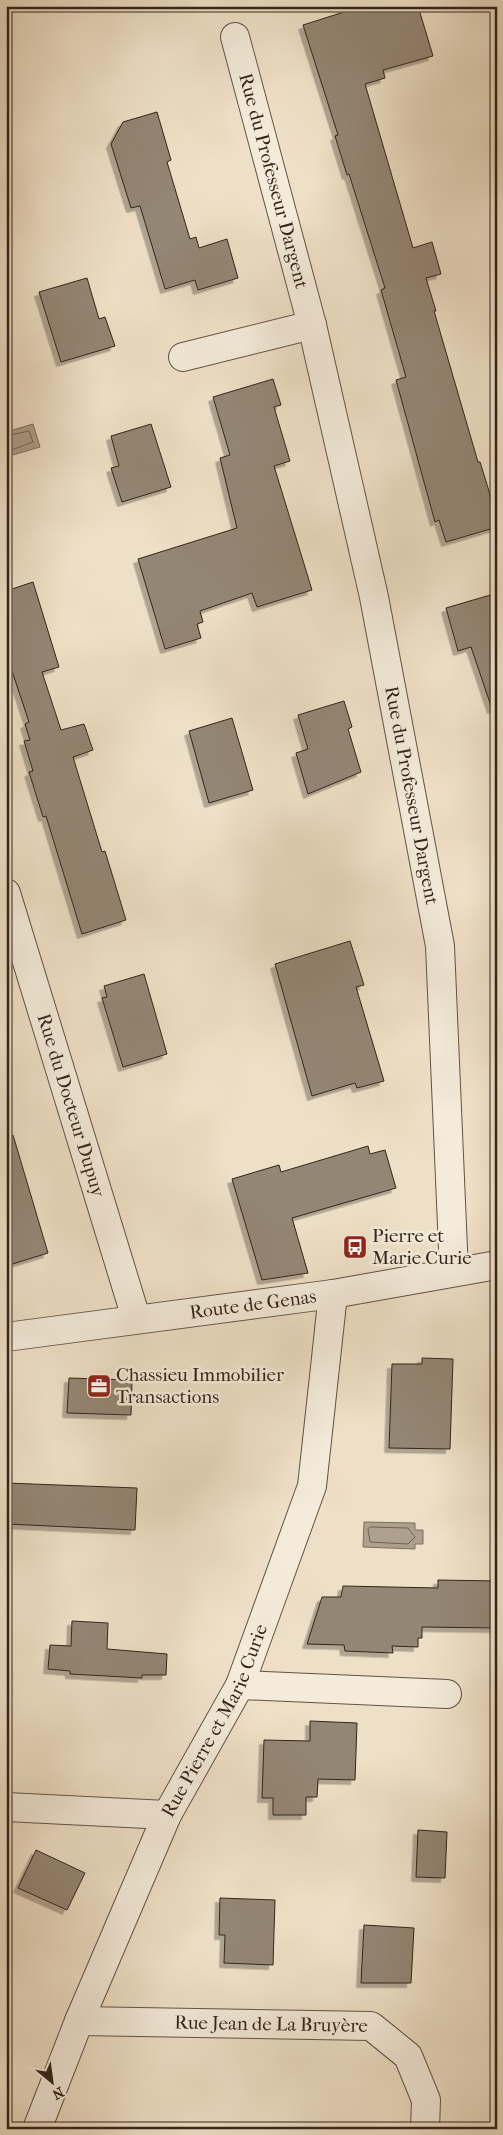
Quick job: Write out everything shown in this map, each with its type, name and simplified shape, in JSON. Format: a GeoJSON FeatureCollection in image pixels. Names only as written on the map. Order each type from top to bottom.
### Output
{"type":"FeatureCollection","features":[{"type":"Feature","properties":{"kind":"street","name":"Rue du Professeur Dargent"},"geometry":{"type":"LineString","coordinates":[[235,37],[312,326],[374,597],[440,946],[454,1272]]}},
{"type":"Feature","properties":{"kind":"street"},"geometry":{"type":"LineString","coordinates":[[183,357],[312,326]]}},
{"type":"Feature","properties":{"kind":"street","name":"Rue du Docteur Dupuy"},"geometry":{"type":"LineString","coordinates":[[6,893],[136,1318]]}},
{"type":"Feature","properties":{"kind":"street","name":"Route de Genas"},"geometry":{"type":"LineString","coordinates":[[6,1337],[136,1318],[333,1294],[497,1265]]}},
{"type":"Feature","properties":{"kind":"street","name":"Rue Pierre et Marie Curie"},"geometry":{"type":"LineString","coordinates":[[37,2129],[79,2021],[168,1815],[240,1685],[312,1486],[333,1294]]}},
{"type":"Feature","properties":{"kind":"street"},"geometry":{"type":"LineString","coordinates":[[240,1685],[447,1694]]}},
{"type":"Feature","properties":{"kind":"street"},"geometry":{"type":"LineString","coordinates":[[6,1807],[168,1815]]}},
{"type":"Feature","properties":{"kind":"street","name":"Rue Jean de La Bruyère"},"geometry":{"type":"LineString","coordinates":[[79,2021],[371,2026],[408,2056],[426,2100],[425,2129]]}},
{"type":"Feature","properties":{"kind":"water"},"geometry":{"type":"Polygon","coordinates":[[[33,424],[40,447],[6,457],[6,432],[33,424]]]}},
{"type":"Feature","properties":{"kind":"water"},"geometry":{"type":"Polygon","coordinates":[[[364,1522],[415,1523],[415,1530],[423,1530],[423,1544],[415,1544],[415,1549],[363,1547],[364,1522]]]}},
{"type":"Feature","properties":{"kind":"building"},"geometry":{"type":"Polygon","coordinates":[[[363,6],[418,6],[433,56],[383,70],[385,78],[365,84],[413,248],[432,242],[441,274],[426,278],[478,462],[480,462],[497,517],[497,527],[446,542],[439,520],[435,522],[396,380],[406,377],[381,290],[385,288],[349,174],[347,175],[335,136],[338,135],[303,25],[363,6]]]}},
{"type":"Feature","properties":{"kind":"building"},"geometry":{"type":"Polygon","coordinates":[[[157,112],[171,160],[167,162],[190,239],[196,237],[199,248],[227,239],[238,278],[198,290],[195,280],[165,289],[140,206],[131,208],[111,144],[123,122],[157,112]]]}},
{"type":"Feature","properties":{"kind":"building"},"geometry":{"type":"Polygon","coordinates":[[[87,278],[99,319],[105,317],[115,346],[61,362],[39,292],[87,278]]]}},
{"type":"Feature","properties":{"kind":"building"},"geometry":{"type":"Polygon","coordinates":[[[273,379],[281,405],[274,407],[290,461],[274,466],[312,590],[257,607],[252,593],[200,611],[203,622],[197,624],[201,638],[165,649],[138,559],[237,528],[220,458],[230,455],[213,397],[273,379]]]}},
{"type":"Feature","properties":{"kind":"building"},"geometry":{"type":"Polygon","coordinates":[[[151,424],[171,487],[122,502],[111,468],[119,466],[111,436],[151,424]]]}},
{"type":"Feature","properties":{"kind":"building"},"geometry":{"type":"Polygon","coordinates":[[[33,582],[59,667],[42,672],[61,730],[84,724],[93,750],[73,757],[102,852],[105,851],[126,920],[82,934],[46,816],[43,817],[29,772],[33,771],[24,741],[30,740],[25,724],[29,722],[6,653],[6,591],[33,582]]]}},
{"type":"Feature","properties":{"kind":"building"},"geometry":{"type":"Polygon","coordinates":[[[497,593],[497,708],[492,709],[471,647],[458,651],[446,608],[497,593]]]}},
{"type":"Feature","properties":{"kind":"building"},"geometry":{"type":"Polygon","coordinates":[[[344,701],[352,727],[348,729],[361,772],[308,794],[296,753],[308,749],[298,715],[344,701]]]}},
{"type":"Feature","properties":{"kind":"building"},"geometry":{"type":"Polygon","coordinates":[[[232,718],[253,790],[209,803],[189,731],[232,718]]]}},
{"type":"Feature","properties":{"kind":"building"},"geometry":{"type":"Polygon","coordinates":[[[350,941],[364,985],[356,987],[384,1081],[357,1088],[355,1083],[312,1096],[275,964],[350,941]]]}},
{"type":"Feature","properties":{"kind":"building"},"geometry":{"type":"Polygon","coordinates":[[[144,974],[167,1054],[123,1067],[102,998],[107,997],[104,986],[144,974]]]}},
{"type":"Feature","properties":{"kind":"building"},"geometry":{"type":"Polygon","coordinates":[[[13,1135],[48,1253],[6,1266],[6,1136],[13,1135]]]}},
{"type":"Feature","properties":{"kind":"building"},"geometry":{"type":"Polygon","coordinates":[[[368,1146],[370,1154],[385,1150],[396,1188],[292,1218],[308,1273],[262,1280],[232,1179],[279,1165],[281,1172],[368,1146]]]}},
{"type":"Feature","properties":{"kind":"building"},"geometry":{"type":"Polygon","coordinates":[[[422,1358],[453,1359],[450,1449],[389,1448],[392,1364],[422,1364],[422,1358]]]}},
{"type":"Feature","properties":{"kind":"building"},"geometry":{"type":"Polygon","coordinates":[[[69,1378],[132,1380],[131,1415],[67,1413],[69,1378]]]}},
{"type":"Feature","properties":{"kind":"building"},"geometry":{"type":"Polygon","coordinates":[[[6,1483],[137,1488],[135,1530],[6,1524],[6,1483]]]}},
{"type":"Feature","properties":{"kind":"building"},"geometry":{"type":"Polygon","coordinates":[[[438,1580],[497,1581],[497,1628],[422,1627],[422,1638],[418,1638],[418,1647],[392,1646],[393,1653],[345,1651],[344,1645],[307,1644],[322,1597],[341,1597],[343,1586],[438,1588],[438,1580]]]}},
{"type":"Feature","properties":{"kind":"building"},"geometry":{"type":"Polygon","coordinates":[[[72,1621],[108,1623],[107,1649],[167,1654],[166,1675],[142,1675],[142,1678],[70,1674],[70,1671],[48,1669],[50,1645],[71,1646],[72,1621]]]}},
{"type":"Feature","properties":{"kind":"building"},"geometry":{"type":"Polygon","coordinates":[[[310,1721],[357,1723],[355,1780],[318,1779],[317,1797],[306,1797],[306,1815],[273,1815],[273,1798],[262,1798],[264,1740],[310,1741],[310,1721]]]}},
{"type":"Feature","properties":{"kind":"building"},"geometry":{"type":"Polygon","coordinates":[[[418,1830],[447,1832],[445,1878],[416,1877],[418,1830]]]}},
{"type":"Feature","properties":{"kind":"building"},"geometry":{"type":"Polygon","coordinates":[[[36,1850],[85,1873],[67,1910],[18,1888],[36,1850]]]}},
{"type":"Feature","properties":{"kind":"building"},"geometry":{"type":"Polygon","coordinates":[[[220,1898],[275,1900],[273,1965],[224,1963],[225,1935],[219,1935],[220,1898]]]}},
{"type":"Feature","properties":{"kind":"building"},"geometry":{"type":"Polygon","coordinates":[[[364,1925],[414,1928],[411,1983],[361,1983],[364,1925]]]}},
{"type":"Feature","properties":{"kind":"place","name":"Pierre et Marie Curie"},"geometry":{"type":"Point","coordinates":[355,1247]}},
{"type":"Feature","properties":{"kind":"place","name":"Chassieu Immobilier Transactions"},"geometry":{"type":"Point","coordinates":[99,1386]}}]}
